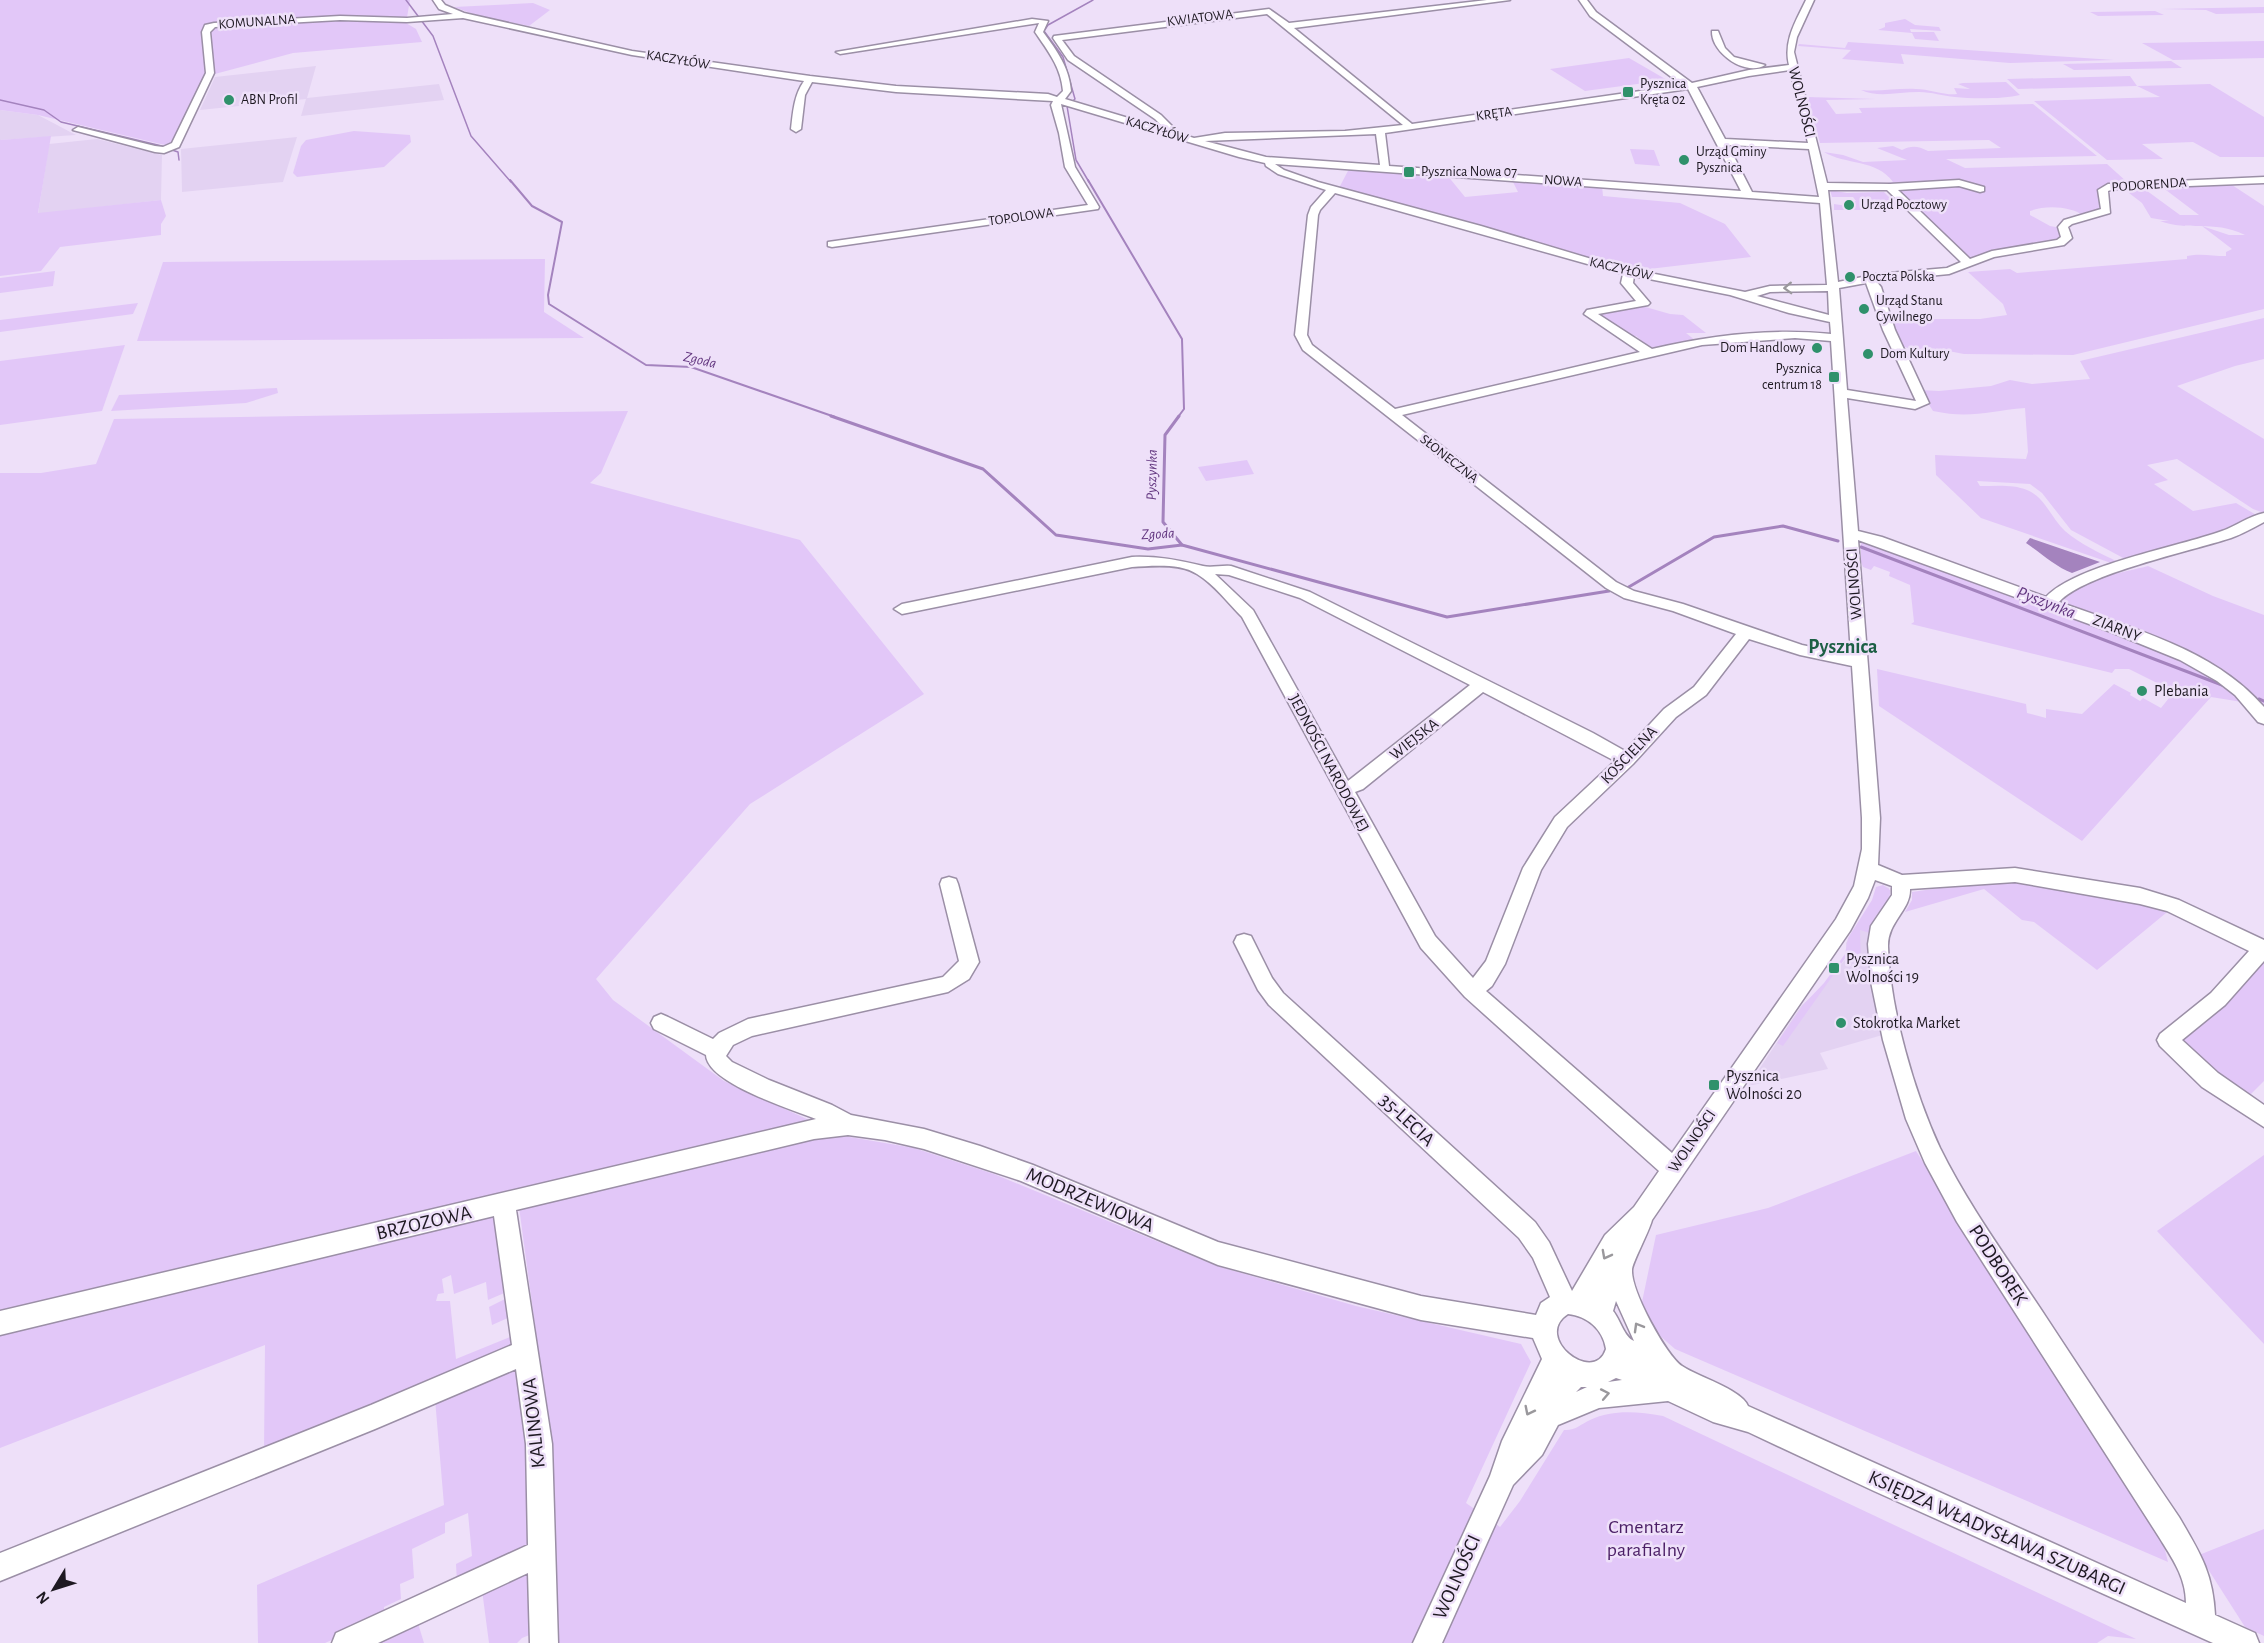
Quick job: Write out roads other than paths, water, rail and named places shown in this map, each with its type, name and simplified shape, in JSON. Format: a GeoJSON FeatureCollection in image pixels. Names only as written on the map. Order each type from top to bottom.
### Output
{"type":"FeatureCollection","features":[{"type":"Feature","properties":{"kind":"street"},"geometry":{"type":"LineString","coordinates":[[437,0],[442,7],[462,15]]}},
{"type":"Feature","properties":{"kind":"street"},"geometry":{"type":"LineString","coordinates":[[1288,26],[1506,0]]}},
{"type":"Feature","properties":{"kind":"street"},"geometry":{"type":"LineString","coordinates":[[1583,0],[1593,14],[1664,69],[1691,86],[1748,194]]}},
{"type":"Feature","properties":{"kind":"street","name":"WOLNOŚCI"},"geometry":{"type":"LineString","coordinates":[[1582,1306],[1610,1247],[1628,1224],[1642,1215],[1843,925],[1861,895],[1870,870],[1871,818],[1836,320],[1825,200],[1792,67],[1791,44],[1810,0]]}},
{"type":"Feature","properties":{"kind":"street","name":"KWIATOWA"},"geometry":{"type":"LineString","coordinates":[[1170,134],[1170,129],[1158,117],[1071,58],[1057,39],[1162,22],[1269,11],[1411,127]]}},
{"type":"Feature","properties":{"kind":"street","name":"KACZYŁÓW"},"geometry":{"type":"LineString","coordinates":[[462,15],[632,52],[810,79],[896,89],[1029,95],[1067,102],[1194,141],[1266,160],[1281,172],[1333,189],[1629,272],[1745,296],[1792,311],[1836,320]]}},
{"type":"Feature","properties":{"kind":"street","name":"KOMUNALNA"},"geometry":{"type":"LineString","coordinates":[[78,130],[155,149],[164,150],[176,145],[210,73],[207,32],[208,27],[214,25],[340,18],[407,20],[462,15]]}},
{"type":"Feature","properties":{"kind":"street"},"geometry":{"type":"LineString","coordinates":[[840,52],[1043,20],[1040,32],[1061,61],[1066,80],[1067,102]]}},
{"type":"Feature","properties":{"kind":"street"},"geometry":{"type":"LineString","coordinates":[[1714,33],[1719,47],[1729,59],[1743,64],[1781,68]]}},
{"type":"Feature","properties":{"kind":"street","name":"KRĘTA"},"geometry":{"type":"LineString","coordinates":[[1194,141],[1225,136],[1345,134],[1380,131],[1691,86],[1792,67]]}},
{"type":"Feature","properties":{"kind":"street"},"geometry":{"type":"LineString","coordinates":[[796,129],[803,91],[806,82],[810,79]]}},
{"type":"Feature","properties":{"kind":"street","name":"TOPOLOWA"},"geometry":{"type":"LineString","coordinates":[[832,244],[1094,207],[1067,159],[1064,133],[1055,105],[1067,102]]}},
{"type":"Feature","properties":{"kind":"street"},"geometry":{"type":"LineString","coordinates":[[1380,131],[1385,169]]}},
{"type":"Feature","properties":{"kind":"street"},"geometry":{"type":"LineString","coordinates":[[1720,142],[1813,146]]}},
{"type":"Feature","properties":{"kind":"street","name":"NOWA"},"geometry":{"type":"LineString","coordinates":[[1266,160],[1825,200]]}},
{"type":"Feature","properties":{"kind":"street","name":"PODORENDA"},"geometry":{"type":"LineString","coordinates":[[1745,296],[1770,289],[1844,285],[1869,279],[1949,272],[1992,254],[2064,241],[2066,236],[2063,227],[2068,222],[2106,211],[2103,190],[2112,186],[2264,180]]}},
{"type":"Feature","properties":{"kind":"street"},"geometry":{"type":"LineString","coordinates":[[1823,186],[1841,189],[1959,183],[1980,189]]}},
{"type":"Feature","properties":{"kind":"street"},"geometry":{"type":"LineString","coordinates":[[1890,187],[1969,264]]}},
{"type":"Feature","properties":{"kind":"street","name":"SŁONECZNA"},"geometry":{"type":"LineString","coordinates":[[1333,189],[1315,209],[1313,215],[1301,335],[1303,341],[1391,414],[1611,585],[1629,595],[1678,608],[1746,632]]}},
{"type":"Feature","properties":{"kind":"street"},"geometry":{"type":"LineString","coordinates":[[1629,272],[1627,283],[1644,303],[1590,314],[1650,353]]}},
{"type":"Feature","properties":{"kind":"street"},"geometry":{"type":"LineString","coordinates":[[1841,393],[1915,405],[1923,403],[1889,330],[1875,287],[1869,279]]}},
{"type":"Feature","properties":{"kind":"street"},"geometry":{"type":"LineString","coordinates":[[1391,414],[1716,339],[1795,334],[1837,338]]}},
{"type":"Feature","properties":{"kind":"street"},"geometry":{"type":"LineString","coordinates":[[2049,603],[2061,590],[2098,574],[2228,534],[2264,517]]}},
{"type":"Feature","properties":{"kind":"street","name":"ZIARNY"},"geometry":{"type":"LineString","coordinates":[[1850,532],[2163,646],[2204,665],[2241,691],[2264,718]]}},
{"type":"Feature","properties":{"kind":"street","name":"JEDNOŚCI NARODOWEJ"},"geometry":{"type":"LineString","coordinates":[[902,609],[1132,562],[1175,563],[1203,571],[1248,614],[1428,942],[1473,991],[1674,1168]]}},
{"type":"Feature","properties":{"kind":"street"},"geometry":{"type":"LineString","coordinates":[[1203,571],[1219,569],[1231,571],[1305,596],[1587,736],[1627,760]]}},
{"type":"Feature","properties":{"kind":"street"},"geometry":{"type":"LineString","coordinates":[[1746,632],[1800,650],[1860,662]]}},
{"type":"Feature","properties":{"kind":"street","name":"KOŚCIELNA"},"geometry":{"type":"LineString","coordinates":[[1473,991],[1485,980],[1495,964],[1532,868],[1545,844],[1561,822],[1627,760],[1670,713],[1700,691],[1746,632]]}},
{"type":"Feature","properties":{"kind":"street","name":"WIEJSKA"},"geometry":{"type":"LineString","coordinates":[[1343,790],[1357,784],[1482,684]]}},
{"type":"Feature","properties":{"kind":"street"},"geometry":{"type":"LineString","coordinates":[[1870,870],[1901,882],[2015,875],[2129,894],[2172,905],[2264,948],[2218,999],[2167,1040],[2210,1080],[2264,1117]]}},
{"type":"Feature","properties":{"kind":"street","name":"PODBOREK"},"geometry":{"type":"LineString","coordinates":[[1901,882],[1901,896],[1881,926],[1878,944],[1881,982],[1893,1040],[1917,1119],[1965,1214],[2169,1527],[2193,1568],[2199,1590],[2201,1624]]}},
{"type":"Feature","properties":{"kind":"street"},"geometry":{"type":"LineString","coordinates":[[716,1050],[726,1039],[748,1028],[948,984],[962,974],[969,962],[949,884]]}},
{"type":"Feature","properties":{"kind":"street","name":"35-LECIA"},"geometry":{"type":"LineString","coordinates":[[1244,942],[1265,984],[1276,999],[1527,1230],[1582,1306]]}},
{"type":"Feature","properties":{"kind":"street","name":"MODRZEWIOWA"},"geometry":{"type":"LineString","coordinates":[[661,1023],[716,1050],[716,1059],[725,1069],[761,1087],[824,1112],[848,1125],[904,1135],[980,1156],[1025,1172],[1218,1253],[1421,1308],[1543,1328]]}},
{"type":"Feature","properties":{"kind":"street","name":"BRZOZOWA"},"geometry":{"type":"LineString","coordinates":[[0,1323],[814,1129],[848,1125]]}},
{"type":"Feature","properties":{"kind":"street","name":"KALINOWA"},"geometry":{"type":"LineString","coordinates":[[504,1204],[540,1452],[544,1643]]}},
{"type":"Feature","properties":{"kind":"street","name":"WOLNOŚCI"},"geometry":{"type":"LineString","coordinates":[[1582,1306],[1609,1285],[1639,1232],[1642,1215]]}},
{"type":"Feature","properties":{"kind":"street"},"geometry":{"type":"LineString","coordinates":[[1551,1415],[1599,1395],[1671,1381],[1638,1329],[1627,1304],[1619,1267]]}},
{"type":"Feature","properties":{"kind":"street"},"geometry":{"type":"LineString","coordinates":[[1582,1306],[1612,1329],[1614,1354],[1605,1370],[1596,1374],[1577,1373],[1555,1359],[1548,1349],[1543,1328],[1552,1309],[1582,1306]]}},
{"type":"Feature","properties":{"kind":"street"},"geometry":{"type":"LineString","coordinates":[[0,1568],[375,1416],[525,1352]]}},
{"type":"Feature","properties":{"kind":"street","name":"KSIĘDZA WŁADYSŁAWA SZUBARGI"},"geometry":{"type":"LineString","coordinates":[[1614,1354],[1671,1381],[1713,1409],[1751,1420],[1882,1482],[2245,1643]]}},
{"type":"Feature","properties":{"kind":"street","name":"WOLNOŚCI"},"geometry":{"type":"LineString","coordinates":[[1427,1643],[1502,1479],[1511,1450],[1555,1359]]}},
{"type":"Feature","properties":{"kind":"street","name":"WOLNOŚCI"},"geometry":{"type":"LineString","coordinates":[[1502,1479],[1535,1443],[1564,1386],[1577,1373]]}},
{"type":"Feature","properties":{"kind":"street"},"geometry":{"type":"LineString","coordinates":[[346,1643],[541,1553]]}},
{"type":"Feature","properties":{"kind":"waterway","name":"Zgoda"},"geometry":{"type":"LineString","coordinates":[[406,0],[433,36],[471,136],[511,182]]}},
{"type":"Feature","properties":{"kind":"waterway","name":"Pyszynka"},"geometry":{"type":"LineString","coordinates":[[1089,182],[1076,160],[1067,106],[1075,99],[1063,57],[1044,31],[1048,25],[1093,0]]}},
{"type":"Feature","properties":{"kind":"waterway"},"geometry":{"type":"LineString","coordinates":[[0,100],[44,110],[61,122],[166,147]]}},
{"type":"Feature","properties":{"kind":"waterway"},"geometry":{"type":"LineString","coordinates":[[172,150],[178,152],[179,160]]}},
{"type":"Feature","properties":{"kind":"waterway","name":"Zgoda"},"geometry":{"type":"LineString","coordinates":[[510,180],[532,206],[562,222],[548,295],[549,304],[646,365],[691,367],[835,417]]}},
{"type":"Feature","properties":{"kind":"waterway","name":"Pyszynka"},"geometry":{"type":"LineString","coordinates":[[1088,180],[1182,339],[1184,409],[1178,417]]}},
{"type":"Feature","properties":{"kind":"waterway","name":"Zgoda"},"geometry":{"type":"LineString","coordinates":[[831,416],[983,469],[1056,535],[1148,549],[1182,545]]}},
{"type":"Feature","properties":{"kind":"waterway","name":"Pyszynka"},"geometry":{"type":"LineString","coordinates":[[1179,416],[1165,435],[1163,522],[1182,545]]}},
{"type":"Feature","properties":{"kind":"waterway","name":"Pyszynka"},"geometry":{"type":"LineString","coordinates":[[1627,588],[1714,537],[1783,526],[1838,541]]}},
{"type":"Feature","properties":{"kind":"waterway","name":"Pyszynka"},"geometry":{"type":"LineString","coordinates":[[1182,545],[1447,617],[1609,591]]}},
{"type":"Feature","properties":{"kind":"waterway","name":"Pyszynka"},"geometry":{"type":"LineString","coordinates":[[1861,547],[2222,685]]}},
{"type":"Feature","properties":{"kind":"waterway","name":"Pyszynka"},"geometry":{"type":"LineString","coordinates":[[2259,699],[2264,701]]}},
{"type":"Feature","properties":{"kind":"place","name":"Pysznica Kręta 02"},"geometry":{"type":"Point","coordinates":[1628,92]}},
{"type":"Feature","properties":{"kind":"place","name":"ABN Profil"},"geometry":{"type":"Point","coordinates":[229,100]}},
{"type":"Feature","properties":{"kind":"place","name":"Urząd Gminy Pysznica"},"geometry":{"type":"Point","coordinates":[1684,160]}},
{"type":"Feature","properties":{"kind":"place","name":"Pysznica Nowa 07"},"geometry":{"type":"Point","coordinates":[1409,172]}},
{"type":"Feature","properties":{"kind":"place","name":"Urząd Pocztowy"},"geometry":{"type":"Point","coordinates":[1849,205]}},
{"type":"Feature","properties":{"kind":"place","name":"Poczta Polska"},"geometry":{"type":"Point","coordinates":[1850,277]}},
{"type":"Feature","properties":{"kind":"place","name":"Urząd Stanu Cywilnego"},"geometry":{"type":"Point","coordinates":[1864,309]}},
{"type":"Feature","properties":{"kind":"place","name":"Dom Handlowy"},"geometry":{"type":"Point","coordinates":[1817,348]}},
{"type":"Feature","properties":{"kind":"place","name":"Dom Kultury"},"geometry":{"type":"Point","coordinates":[1868,354]}},
{"type":"Feature","properties":{"kind":"place","name":"Pysznica centrum 18"},"geometry":{"type":"Point","coordinates":[1834,377]}},
{"type":"Feature","properties":{"kind":"place","name":"Plebania"},"geometry":{"type":"Point","coordinates":[2142,691]}},
{"type":"Feature","properties":{"kind":"place","name":"Pysznica Wolności 19"},"geometry":{"type":"Point","coordinates":[1834,968]}},
{"type":"Feature","properties":{"kind":"place","name":"Stokrotka Market"},"geometry":{"type":"Point","coordinates":[1841,1023]}},
{"type":"Feature","properties":{"kind":"place","name":"Pysznica Wolności 20"},"geometry":{"type":"Point","coordinates":[1714,1085]}},
{"type":"Feature","properties":{"kind":"district","name":"Pysznica"},"geometry":{"type":"Point","coordinates":[1843,647]}},
{"type":"Feature","properties":{"kind":"park label","name":"Cmentarz parafialny"},"geometry":{"type":"Point","coordinates":[1646,1538]}}]}
